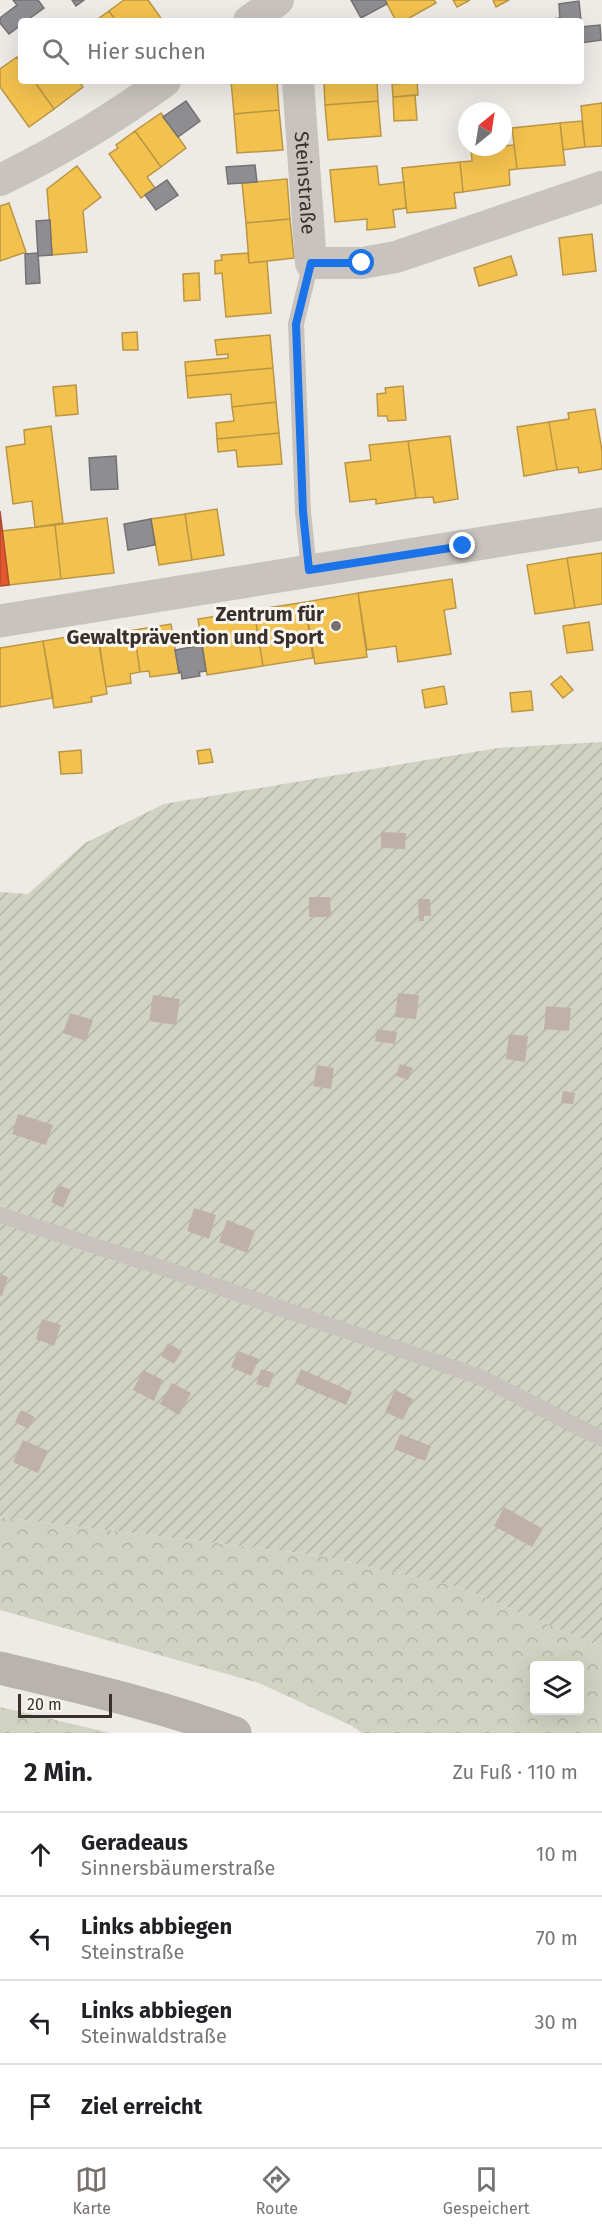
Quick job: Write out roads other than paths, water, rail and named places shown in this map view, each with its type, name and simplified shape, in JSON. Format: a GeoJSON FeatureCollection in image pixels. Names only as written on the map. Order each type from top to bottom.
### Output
{"type":"FeatureCollection","features":[{"type":"Feature","properties":{"kind":"main road"},"geometry":{"type":"LineString","coordinates":[[0,1668],[145,1704],[235,1733]]}},
{"type":"Feature","properties":{"kind":"street"},"geometry":{"type":"LineString","coordinates":[[253,18],[278,0]]}},
{"type":"Feature","properties":{"kind":"street"},"geometry":{"type":"LineString","coordinates":[[284,0],[291,18]]}},
{"type":"Feature","properties":{"kind":"street"},"geometry":{"type":"LineString","coordinates":[[0,180],[45,158],[161,84]]}},
{"type":"Feature","properties":{"kind":"street","name":"Steinstraße"},"geometry":{"type":"LineString","coordinates":[[298,84],[311,263]]}},
{"type":"Feature","properties":{"kind":"street"},"geometry":{"type":"LineString","coordinates":[[311,263],[362,263],[396,257],[602,187]]}},
{"type":"Feature","properties":{"kind":"street"},"geometry":{"type":"LineString","coordinates":[[0,621],[602,524]]}},
{"type":"Feature","properties":{"kind":"lane","name":"Steinstraße"},"geometry":{"type":"LineString","coordinates":[[309,570],[303,512],[296,324],[311,263]]}},
{"type":"Feature","properties":{"kind":"lane"},"geometry":{"type":"LineString","coordinates":[[0,1215],[181,1274],[480,1377],[602,1439]]}},
{"type":"Feature","properties":{"kind":"place","name":"Zentrum für Gewaltprävention und Sport"},"geometry":{"type":"Point","coordinates":[336,626]}}]}
